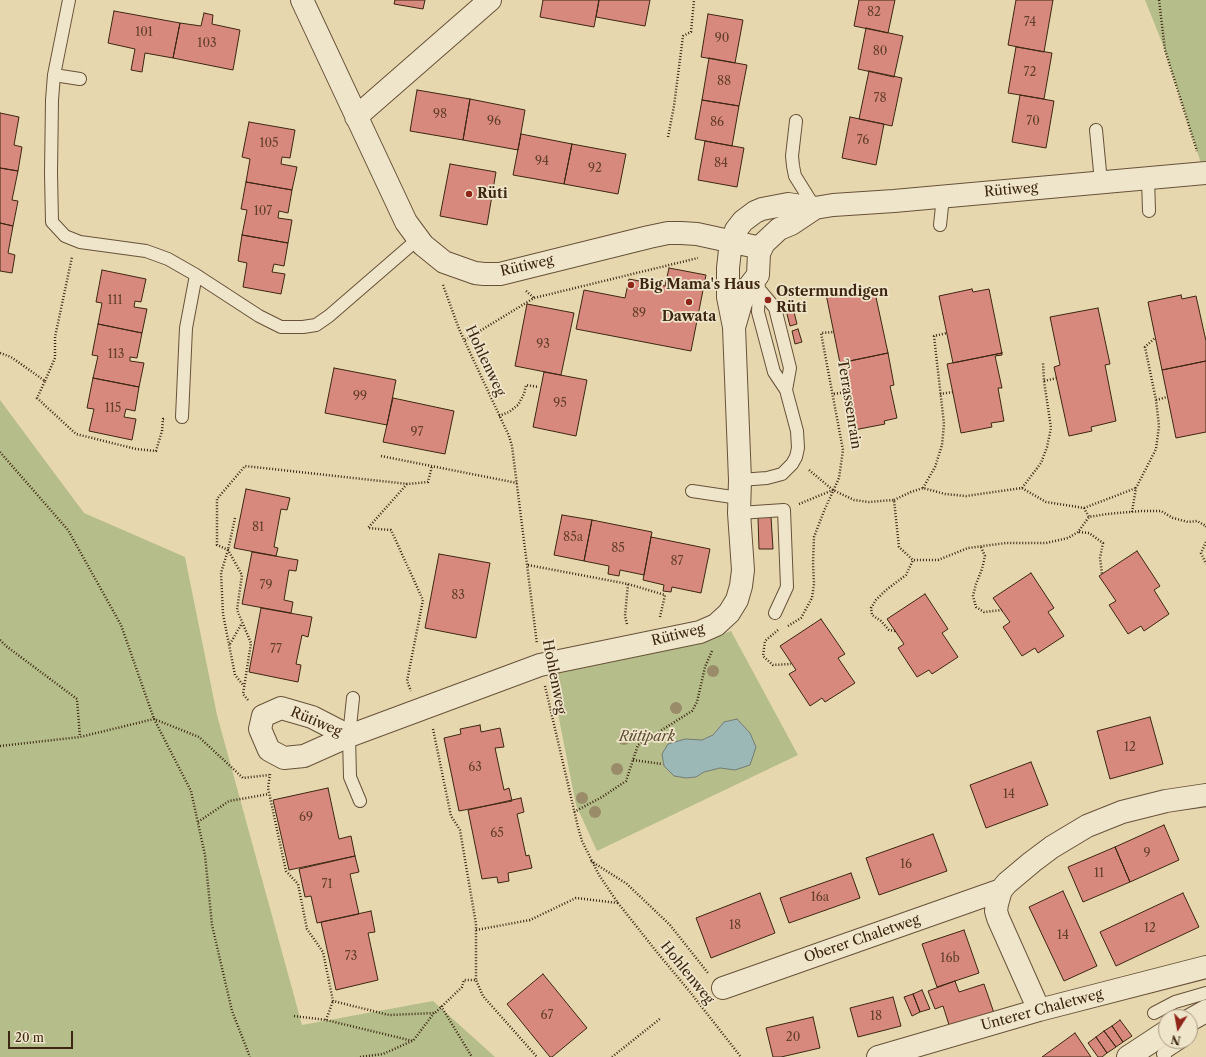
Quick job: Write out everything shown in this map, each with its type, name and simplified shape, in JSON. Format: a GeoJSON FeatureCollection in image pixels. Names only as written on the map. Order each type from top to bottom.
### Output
{"type":"FeatureCollection","features":[{"type":"Feature","properties":{"kind":"street"},"geometry":{"type":"LineString","coordinates":[[356,117],[490,0]]}},
{"type":"Feature","properties":{"kind":"street","name":"Rütiweg"},"geometry":{"type":"LineString","coordinates":[[297,2],[356,117],[406,222],[428,251],[444,262],[475,273],[500,274],[607,246],[668,234],[697,234],[761,248],[772,234],[815,208],[833,204],[943,197],[1205,173]]}},
{"type":"Feature","properties":{"kind":"street","name":"Rütiweg"},"geometry":{"type":"LineString","coordinates":[[273,752],[284,758],[304,756],[349,736],[540,665],[700,632],[716,625],[729,614],[741,586],[743,570],[739,497],[734,328],[728,297],[728,268],[732,242],[736,230],[743,221],[755,212],[762,209],[788,204],[815,208]]}},
{"type":"Feature","properties":{"kind":"street"},"geometry":{"type":"LineString","coordinates":[[759,282],[758,258],[761,248]]}},
{"type":"Feature","properties":{"kind":"street","name":"Rütiweg"},"geometry":{"type":"LineString","coordinates":[[734,328],[741,303],[748,288],[759,282]]}},
{"type":"Feature","properties":{"kind":"street","name":"Rütiweg"},"geometry":{"type":"LineString","coordinates":[[263,716],[282,708],[312,717],[349,736]]}},
{"type":"Feature","properties":{"kind":"street"},"geometry":{"type":"LineString","coordinates":[[263,716],[260,729],[268,750],[273,752]]}},
{"type":"Feature","properties":{"kind":"street","name":"Oberer Chaletweg"},"geometry":{"type":"LineString","coordinates":[[723,988],[1001,890],[1027,866],[1052,847],[1087,826],[1122,812],[1146,805],[1206,795]]}},
{"type":"Feature","properties":{"kind":"street"},"geometry":{"type":"LineString","coordinates":[[1001,890],[996,911],[998,918],[1039,1010]]}},
{"type":"Feature","properties":{"kind":"street","name":"Unterer Chaletweg"},"geometry":{"type":"LineString","coordinates":[[878,1057],[1039,1010],[1206,967]]}},
{"type":"Feature","properties":{"kind":"street"},"geometry":{"type":"LineString","coordinates":[[1128,1057],[1158,1037]]}},
{"type":"Feature","properties":{"kind":"lane"},"geometry":{"type":"LineString","coordinates":[[69,0],[54,75],[52,100],[52,222],[65,236],[80,242],[146,251],[168,259],[196,275],[259,316],[281,327],[303,327],[316,324],[329,316],[418,239]]}},
{"type":"Feature","properties":{"kind":"lane"},"geometry":{"type":"LineString","coordinates":[[54,75],[80,80]]}},
{"type":"Feature","properties":{"kind":"lane"},"geometry":{"type":"LineString","coordinates":[[796,121],[792,156],[795,176],[815,208]]}},
{"type":"Feature","properties":{"kind":"lane"},"geometry":{"type":"LineString","coordinates":[[1096,130],[1101,182]]}},
{"type":"Feature","properties":{"kind":"lane"},"geometry":{"type":"LineString","coordinates":[[1148,178],[1149,211]]}},
{"type":"Feature","properties":{"kind":"lane"},"geometry":{"type":"LineString","coordinates":[[940,224],[943,197]]}},
{"type":"Feature","properties":{"kind":"lane"},"geometry":{"type":"LineString","coordinates":[[182,417],[186,328],[196,275]]}},
{"type":"Feature","properties":{"kind":"lane"},"geometry":{"type":"LineString","coordinates":[[759,282],[774,308],[790,368],[786,390]]}},
{"type":"Feature","properties":{"kind":"lane"},"geometry":{"type":"LineString","coordinates":[[739,497],[767,478],[778,476],[789,468],[794,461],[797,452],[798,440],[786,390],[774,372],[758,312],[759,282]]}},
{"type":"Feature","properties":{"kind":"lane"},"geometry":{"type":"LineString","coordinates":[[692,491],[739,497],[784,510],[787,587],[775,613]]}},
{"type":"Feature","properties":{"kind":"lane"},"geometry":{"type":"LineString","coordinates":[[353,698],[349,736],[350,777],[360,801]]}},
{"type":"Feature","properties":{"kind":"lane"},"geometry":{"type":"LineString","coordinates":[[1154,1013],[1175,1002],[1206,994]]}},
{"type":"Feature","properties":{"kind":"lane"},"geometry":{"type":"LineString","coordinates":[[1165,1057],[1163,1054],[1171,1049]]}},
{"type":"Feature","properties":{"kind":"path"},"geometry":{"type":"LineString","coordinates":[[668,137],[674,106],[683,36],[691,32],[694,0]]}},
{"type":"Feature","properties":{"kind":"path"},"geometry":{"type":"LineString","coordinates":[[1160,0],[1165,50],[1205,173]]}},
{"type":"Feature","properties":{"kind":"path"},"geometry":{"type":"LineString","coordinates":[[73,255],[55,337],[55,358],[37,398],[76,434],[136,449],[156,451],[162,431],[163,419],[182,417]]}},
{"type":"Feature","properties":{"kind":"path"},"geometry":{"type":"LineString","coordinates":[[464,340],[534,298],[705,256]]}},
{"type":"Feature","properties":{"kind":"path","name":"Hohlenweg"},"geometry":{"type":"LineString","coordinates":[[444,262],[439,272],[459,329],[512,446],[540,665],[582,841],[599,875],[618,903],[741,1057]]}},
{"type":"Feature","properties":{"kind":"path","name":"Terrassenrain"},"geometry":{"type":"LineString","coordinates":[[833,332],[821,333],[834,394],[843,450],[839,478],[833,490]]}},
{"type":"Feature","properties":{"kind":"path"},"geometry":{"type":"LineString","coordinates":[[923,488],[935,467],[942,445],[944,424],[934,336],[947,333]]}},
{"type":"Feature","properties":{"kind":"path"},"geometry":{"type":"LineString","coordinates":[[1132,512],[1136,488],[1156,449],[1159,426],[1156,400],[1145,347],[1155,338]]}},
{"type":"Feature","properties":{"kind":"path"},"geometry":{"type":"LineString","coordinates":[[0,353],[11,357],[45,381]]}},
{"type":"Feature","properties":{"kind":"path"},"geometry":{"type":"LineString","coordinates":[[1022,488],[1041,463],[1052,428],[1044,381],[1043,363]]}},
{"type":"Feature","properties":{"kind":"path"},"geometry":{"type":"LineString","coordinates":[[1044,381],[1057,378]]}},
{"type":"Feature","properties":{"kind":"path"},"geometry":{"type":"LineString","coordinates":[[499,416],[509,412],[518,405],[524,394],[526,385],[539,387]]}},
{"type":"Feature","properties":{"kind":"path"},"geometry":{"type":"LineString","coordinates":[[834,394],[846,392]]}},
{"type":"Feature","properties":{"kind":"path"},"geometry":{"type":"LineString","coordinates":[[940,394],[953,392]]}},
{"type":"Feature","properties":{"kind":"path"},"geometry":{"type":"LineString","coordinates":[[1156,400],[1167,397]]}},
{"type":"Feature","properties":{"kind":"path"},"geometry":{"type":"LineString","coordinates":[[0,452],[68,530],[121,625],[154,719],[191,791],[205,855],[212,925],[232,1011],[250,1057]]}},
{"type":"Feature","properties":{"kind":"path"},"geometry":{"type":"LineString","coordinates":[[381,456],[517,483]]}},
{"type":"Feature","properties":{"kind":"path"},"geometry":{"type":"LineString","coordinates":[[263,716],[243,694],[251,643],[237,610],[242,575],[228,550],[217,545],[217,499],[245,466],[408,484],[428,482],[432,466]]}},
{"type":"Feature","properties":{"kind":"path"},"geometry":{"type":"LineString","coordinates":[[814,473],[833,490],[854,500],[869,502],[894,500],[923,488],[945,494],[966,496],[1022,488],[1046,502],[1084,508],[1136,488]]}},
{"type":"Feature","properties":{"kind":"path"},"geometry":{"type":"LineString","coordinates":[[408,484],[368,528],[391,530],[423,600],[407,681],[425,707],[433,731],[451,816],[460,830],[476,930],[476,980],[483,996],[537,1057]]}},
{"type":"Feature","properties":{"kind":"path"},"geometry":{"type":"LineString","coordinates":[[784,510],[833,490]]}},
{"type":"Feature","properties":{"kind":"path"},"geometry":{"type":"LineString","coordinates":[[894,500],[899,547],[913,560],[938,560],[968,548],[1006,543],[1046,543],[1068,538],[1078,532],[1089,517],[1107,514],[1162,511],[1173,518],[1188,522],[1197,521],[1206,526],[1206,529]]}},
{"type":"Feature","properties":{"kind":"path"},"geometry":{"type":"LineString","coordinates":[[1084,508],[1089,517]]}},
{"type":"Feature","properties":{"kind":"path"},"geometry":{"type":"LineString","coordinates":[[234,518],[228,550],[221,573],[223,614],[235,675],[244,686]]}},
{"type":"Feature","properties":{"kind":"path"},"geometry":{"type":"LineString","coordinates":[[1078,532],[1089,533],[1103,543],[1100,558],[1102,574]]}},
{"type":"Feature","properties":{"kind":"path"},"geometry":{"type":"LineString","coordinates":[[1206,542],[1201,553],[1206,564]]}},
{"type":"Feature","properties":{"kind":"path"},"geometry":{"type":"LineString","coordinates":[[981,547],[985,556],[973,596],[976,607],[984,612],[1002,610]]}},
{"type":"Feature","properties":{"kind":"path"},"geometry":{"type":"LineString","coordinates":[[896,631],[889,630],[881,621],[872,615],[871,608],[881,595],[906,575],[913,560]]}},
{"type":"Feature","properties":{"kind":"path"},"geometry":{"type":"LineString","coordinates":[[528,565],[628,584],[665,595],[654,642]]}},
{"type":"Feature","properties":{"kind":"path"},"geometry":{"type":"LineString","coordinates":[[628,584],[625,616],[631,646]]}},
{"type":"Feature","properties":{"kind":"path"},"geometry":{"type":"LineString","coordinates":[[574,812],[602,797],[626,781],[638,745],[692,711],[697,702],[705,667],[718,635],[720,621]]}},
{"type":"Feature","properties":{"kind":"path"},"geometry":{"type":"LineString","coordinates":[[230,645],[242,623]]}},
{"type":"Feature","properties":{"kind":"path"},"geometry":{"type":"LineString","coordinates":[[0,640],[77,699],[80,738]]}},
{"type":"Feature","properties":{"kind":"path"},"geometry":{"type":"LineString","coordinates":[[0,746],[80,738],[154,719],[199,737],[243,778],[270,775]]}},
{"type":"Feature","properties":{"kind":"path"},"geometry":{"type":"LineString","coordinates":[[273,752],[268,788],[269,794],[286,871],[298,884],[307,929],[323,952],[332,1001],[326,1020]]}},
{"type":"Feature","properties":{"kind":"path"},"geometry":{"type":"LineString","coordinates":[[633,760],[662,764]]}},
{"type":"Feature","properties":{"kind":"path"},"geometry":{"type":"LineString","coordinates":[[198,822],[229,800],[269,794]]}},
{"type":"Feature","properties":{"kind":"path"},"geometry":{"type":"LineString","coordinates":[[591,860],[627,884],[670,925],[704,969],[723,988]]}},
{"type":"Feature","properties":{"kind":"path"},"geometry":{"type":"LineString","coordinates":[[476,930],[530,920],[576,898],[618,903]]}},
{"type":"Feature","properties":{"kind":"path"},"geometry":{"type":"LineString","coordinates":[[360,1057],[384,1054],[413,1041],[441,1006],[462,987],[464,980],[476,980]]}},
{"type":"Feature","properties":{"kind":"path"},"geometry":{"type":"LineString","coordinates":[[332,1001],[389,1015],[435,1013]]}},
{"type":"Feature","properties":{"kind":"path"},"geometry":{"type":"LineString","coordinates":[[441,1006],[472,1057]]}},
{"type":"Feature","properties":{"kind":"path"},"geometry":{"type":"LineString","coordinates":[[294,1016],[326,1020],[413,1041]]}},
{"type":"Feature","properties":{"kind":"path"},"geometry":{"type":"LineString","coordinates":[[612,1057],[661,1018]]}},
{"type":"Feature","properties":{"kind":"green space"},"geometry":{"type":"Polygon","coordinates":[[[1145,0],[1206,0],[1206,173],[1204,173],[1165,50],[1145,0]]]}},
{"type":"Feature","properties":{"kind":"green space"},"geometry":{"type":"Polygon","coordinates":[[[0,400],[84,513],[185,557],[217,715],[302,1025],[433,1001],[495,1057],[0,1057],[0,400]]]}},
{"type":"Feature","properties":{"kind":"green space","name":"Rütipark"},"geometry":{"type":"Polygon","coordinates":[[[731,631],[798,755],[597,851],[576,805],[550,673],[698,643],[731,631]]]}},
{"type":"Feature","properties":{"kind":"water"},"geometry":{"type":"Polygon","coordinates":[[[737,719],[750,733],[756,747],[750,765],[735,770],[720,768],[704,772],[696,777],[686,778],[674,776],[664,766],[662,754],[668,744],[685,739],[702,740],[713,735],[724,722],[737,719]]]}},
{"type":"Feature","properties":{"kind":"building"},"geometry":{"type":"Polygon","coordinates":[[[395,0],[425,0],[423,9],[394,4],[395,0]]]}},
{"type":"Feature","properties":{"kind":"building"},"geometry":{"type":"Polygon","coordinates":[[[543,0],[599,0],[594,27],[540,17],[543,0]]]}},
{"type":"Feature","properties":{"kind":"building"},"geometry":{"type":"Polygon","coordinates":[[[599,0],[650,0],[645,26],[596,17],[599,0]]]}},
{"type":"Feature","properties":{"kind":"building"},"geometry":{"type":"Polygon","coordinates":[[[859,0],[895,0],[888,33],[854,26],[859,0]]]}},
{"type":"Feature","properties":{"kind":"building"},"geometry":{"type":"Polygon","coordinates":[[[1016,0],[1053,0],[1044,52],[1008,45],[1016,0]]]}},
{"type":"Feature","properties":{"kind":"building"},"geometry":{"type":"Polygon","coordinates":[[[114,11],[180,23],[173,58],[145,53],[142,72],[131,70],[135,49],[108,43],[114,11]]]}},
{"type":"Feature","properties":{"kind":"building"},"geometry":{"type":"Polygon","coordinates":[[[204,13],[213,15],[212,24],[240,30],[233,70],[173,58],[180,23],[201,26],[204,13]]]}},
{"type":"Feature","properties":{"kind":"building"},"geometry":{"type":"Polygon","coordinates":[[[708,14],[743,20],[735,63],[701,57],[708,14]]]}},
{"type":"Feature","properties":{"kind":"building"},"geometry":{"type":"Polygon","coordinates":[[[866,28],[903,36],[894,77],[858,69],[866,28]]]}},
{"type":"Feature","properties":{"kind":"building"},"geometry":{"type":"Polygon","coordinates":[[[1016,47],[1052,53],[1044,99],[1008,93],[1016,47]]]}},
{"type":"Feature","properties":{"kind":"building"},"geometry":{"type":"Polygon","coordinates":[[[709,58],[747,65],[739,106],[702,100],[709,58]]]}},
{"type":"Feature","properties":{"kind":"building"},"geometry":{"type":"Polygon","coordinates":[[[869,71],[902,78],[892,126],[859,119],[869,71]]]}},
{"type":"Feature","properties":{"kind":"building"},"geometry":{"type":"Polygon","coordinates":[[[417,90],[470,99],[463,140],[410,131],[417,90]]]}},
{"type":"Feature","properties":{"kind":"building"},"geometry":{"type":"Polygon","coordinates":[[[1020,95],[1054,101],[1046,148],[1012,142],[1020,95]]]}},
{"type":"Feature","properties":{"kind":"building"},"geometry":{"type":"Polygon","coordinates":[[[470,99],[525,110],[518,150],[463,140],[470,99]]]}},
{"type":"Feature","properties":{"kind":"building"},"geometry":{"type":"Polygon","coordinates":[[[702,100],[739,106],[732,146],[695,139],[702,100]]]}},
{"type":"Feature","properties":{"kind":"building"},"geometry":{"type":"Polygon","coordinates":[[[0,113],[19,117],[14,145],[22,147],[18,171],[0,168],[0,113]]]}},
{"type":"Feature","properties":{"kind":"building"},"geometry":{"type":"Polygon","coordinates":[[[850,117],[884,124],[876,165],[842,158],[850,117]]]}},
{"type":"Feature","properties":{"kind":"building"},"geometry":{"type":"Polygon","coordinates":[[[249,122],[295,130],[290,158],[282,157],[281,164],[297,167],[292,190],[246,182],[250,159],[242,157],[249,122]]]}},
{"type":"Feature","properties":{"kind":"building"},"geometry":{"type":"Polygon","coordinates":[[[521,134],[572,144],[564,184],[513,175],[521,134]]]}},
{"type":"Feature","properties":{"kind":"building"},"geometry":{"type":"Polygon","coordinates":[[[705,141],[744,148],[737,187],[698,180],[705,141]]]}},
{"type":"Feature","properties":{"kind":"building"},"geometry":{"type":"Polygon","coordinates":[[[572,144],[626,154],[618,194],[564,184],[572,144]]]}},
{"type":"Feature","properties":{"kind":"building"},"geometry":{"type":"Polygon","coordinates":[[[450,164],[496,172],[487,225],[440,216],[450,164]]]}},
{"type":"Feature","properties":{"kind":"building"},"geometry":{"type":"Polygon","coordinates":[[[0,168],[18,171],[12,200],[18,201],[13,226],[0,223],[0,168]]]}},
{"type":"Feature","properties":{"kind":"building"},"geometry":{"type":"Polygon","coordinates":[[[246,182],[292,190],[288,213],[279,211],[278,218],[292,220],[288,243],[242,235],[247,210],[241,209],[246,182]]]}},
{"type":"Feature","properties":{"kind":"building"},"geometry":{"type":"Polygon","coordinates":[[[0,223],[13,226],[8,253],[15,255],[12,273],[0,271],[0,223]]]}},
{"type":"Feature","properties":{"kind":"building"},"geometry":{"type":"Polygon","coordinates":[[[242,235],[288,243],[284,266],[274,264],[272,272],[285,274],[281,294],[243,287],[247,263],[238,261],[242,235]]]}},
{"type":"Feature","properties":{"kind":"building"},"geometry":{"type":"Polygon","coordinates":[[[669,268],[706,275],[691,351],[576,329],[584,290],[625,298],[629,279],[665,286],[669,268]]]}},
{"type":"Feature","properties":{"kind":"building"},"geometry":{"type":"Polygon","coordinates":[[[102,270],[146,279],[141,302],[135,301],[134,307],[147,309],[142,333],[98,324],[102,303],[96,302],[102,270]]]}},
{"type":"Feature","properties":{"kind":"building"},"geometry":{"type":"Polygon","coordinates":[[[859,288],[859,291],[874,288],[888,353],[840,363],[826,294],[859,288]]]}},
{"type":"Feature","properties":{"kind":"building"},"geometry":{"type":"Polygon","coordinates":[[[972,289],[973,292],[989,289],[1002,353],[953,363],[939,296],[972,289]]]}},
{"type":"Feature","properties":{"kind":"building"},"geometry":{"type":"Polygon","coordinates":[[[1181,295],[1182,299],[1196,296],[1206,341],[1206,361],[1162,370],[1148,302],[1181,295]]]}},
{"type":"Feature","properties":{"kind":"building"},"geometry":{"type":"Polygon","coordinates":[[[527,304],[574,313],[561,375],[515,366],[527,304]]]}},
{"type":"Feature","properties":{"kind":"building"},"geometry":{"type":"Polygon","coordinates":[[[793,308],[797,324],[790,326],[786,310],[793,308]]]}},
{"type":"Feature","properties":{"kind":"building"},"geometry":{"type":"Polygon","coordinates":[[[1098,308],[1110,364],[1105,365],[1116,421],[1091,427],[1092,431],[1069,436],[1054,367],[1060,365],[1050,317],[1098,308]]]}},
{"type":"Feature","properties":{"kind":"building"},"geometry":{"type":"Polygon","coordinates":[[[98,324],[142,333],[137,358],[130,357],[130,361],[144,363],[139,387],[93,378],[98,356],[92,355],[98,324]]]}},
{"type":"Feature","properties":{"kind":"building"},"geometry":{"type":"Polygon","coordinates":[[[798,329],[802,342],[795,344],[792,331],[798,329]]]}},
{"type":"Feature","properties":{"kind":"building"},"geometry":{"type":"Polygon","coordinates":[[[888,353],[894,385],[890,386],[897,418],[884,421],[885,424],[854,430],[840,363],[888,353]]]}},
{"type":"Feature","properties":{"kind":"building"},"geometry":{"type":"Polygon","coordinates":[[[1002,353],[1002,355],[995,356],[1002,388],[998,388],[1004,421],[991,423],[992,427],[961,433],[947,364],[1002,353]]]}},
{"type":"Feature","properties":{"kind":"building"},"geometry":{"type":"Polygon","coordinates":[[[1206,361],[1206,432],[1176,438],[1162,370],[1206,361]]]}},
{"type":"Feature","properties":{"kind":"building"},"geometry":{"type":"Polygon","coordinates":[[[334,368],[396,380],[387,425],[325,413],[334,368]]]}},
{"type":"Feature","properties":{"kind":"building"},"geometry":{"type":"Polygon","coordinates":[[[544,372],[587,380],[576,436],[533,427],[544,372]]]}},
{"type":"Feature","properties":{"kind":"building"},"geometry":{"type":"Polygon","coordinates":[[[93,378],[139,387],[135,411],[126,409],[124,417],[136,419],[132,440],[89,431],[94,409],[87,408],[93,378]]]}},
{"type":"Feature","properties":{"kind":"building"},"geometry":{"type":"Polygon","coordinates":[[[393,398],[454,411],[445,454],[383,442],[393,398]]]}},
{"type":"Feature","properties":{"kind":"building"},"geometry":{"type":"Polygon","coordinates":[[[246,489],[290,498],[287,510],[281,509],[274,547],[278,548],[276,556],[234,548],[246,489]]]}},
{"type":"Feature","properties":{"kind":"building"},"geometry":{"type":"Polygon","coordinates":[[[562,515],[592,520],[584,561],[554,555],[562,515]]]}},
{"type":"Feature","properties":{"kind":"building"},"geometry":{"type":"Polygon","coordinates":[[[758,517],[771,517],[773,549],[759,549],[758,517]]]}},
{"type":"Feature","properties":{"kind":"building"},"geometry":{"type":"Polygon","coordinates":[[[592,520],[652,532],[644,575],[620,570],[619,576],[608,574],[609,566],[584,561],[592,520]]]}},
{"type":"Feature","properties":{"kind":"building"},"geometry":{"type":"Polygon","coordinates":[[[651,537],[710,549],[701,593],[672,587],[671,592],[663,591],[664,585],[643,580],[651,537]]]}},
{"type":"Feature","properties":{"kind":"building"},"geometry":{"type":"Polygon","coordinates":[[[1137,551],[1160,586],[1154,590],[1169,614],[1144,631],[1141,626],[1128,634],[1109,605],[1116,601],[1099,576],[1137,551]]]}},
{"type":"Feature","properties":{"kind":"building"},"geometry":{"type":"Polygon","coordinates":[[[252,552],[298,560],[296,571],[289,570],[284,600],[293,602],[291,613],[242,604],[252,552]]]}},
{"type":"Feature","properties":{"kind":"building"},"geometry":{"type":"Polygon","coordinates":[[[439,554],[490,563],[476,638],[425,628],[439,554]]]}},
{"type":"Feature","properties":{"kind":"building"},"geometry":{"type":"Polygon","coordinates":[[[1031,573],[1054,608],[1048,612],[1064,636],[1038,653],[1035,648],[1022,656],[1003,627],[1010,622],[993,598],[1031,573]]]}},
{"type":"Feature","properties":{"kind":"building"},"geometry":{"type":"Polygon","coordinates":[[[925,594],[948,629],[942,633],[958,657],[932,674],[929,670],[917,677],[898,648],[904,644],[887,619],[925,594]]]}},
{"type":"Feature","properties":{"kind":"building"},"geometry":{"type":"Polygon","coordinates":[[[261,608],[312,617],[308,637],[302,635],[296,664],[301,665],[298,682],[249,672],[261,608]]]}},
{"type":"Feature","properties":{"kind":"building"},"geometry":{"type":"Polygon","coordinates":[[[821,619],[845,654],[838,658],[855,683],[825,702],[822,698],[810,706],[789,674],[796,670],[780,646],[821,619]]]}},
{"type":"Feature","properties":{"kind":"building"},"geometry":{"type":"Polygon","coordinates":[[[1150,717],[1163,764],[1110,779],[1097,731],[1150,717]]]}},
{"type":"Feature","properties":{"kind":"building"},"geometry":{"type":"Polygon","coordinates":[[[480,725],[481,732],[500,728],[504,747],[495,748],[504,790],[509,788],[512,801],[459,811],[444,738],[461,734],[460,729],[480,725]]]}},
{"type":"Feature","properties":{"kind":"building"},"geometry":{"type":"Polygon","coordinates":[[[1031,762],[1048,805],[986,828],[970,785],[1031,762]]]}},
{"type":"Feature","properties":{"kind":"building"},"geometry":{"type":"Polygon","coordinates":[[[328,788],[339,839],[351,836],[355,856],[289,870],[273,800],[328,788]]]}},
{"type":"Feature","properties":{"kind":"building"},"geometry":{"type":"Polygon","coordinates":[[[521,798],[524,812],[517,814],[526,856],[529,855],[532,868],[508,873],[509,881],[498,883],[497,877],[482,879],[468,810],[521,798]]]}},
{"type":"Feature","properties":{"kind":"building"},"geometry":{"type":"Polygon","coordinates":[[[1164,825],[1179,860],[1130,882],[1115,847],[1164,825]]]}},
{"type":"Feature","properties":{"kind":"building"},"geometry":{"type":"Polygon","coordinates":[[[933,834],[947,871],[879,895],[866,858],[933,834]]]}},
{"type":"Feature","properties":{"kind":"building"},"geometry":{"type":"Polygon","coordinates":[[[1115,847],[1130,882],[1083,902],[1068,867],[1115,847]]]}},
{"type":"Feature","properties":{"kind":"building"},"geometry":{"type":"Polygon","coordinates":[[[355,856],[359,872],[350,874],[359,914],[317,923],[311,896],[305,897],[299,869],[355,856]]]}},
{"type":"Feature","properties":{"kind":"building"},"geometry":{"type":"Polygon","coordinates":[[[851,873],[860,898],[789,923],[780,898],[851,873]]]}},
{"type":"Feature","properties":{"kind":"building"},"geometry":{"type":"Polygon","coordinates":[[[1063,891],[1097,966],[1064,981],[1029,907],[1063,891]]]}},
{"type":"Feature","properties":{"kind":"building"},"geometry":{"type":"Polygon","coordinates":[[[760,893],[775,933],[711,958],[696,918],[760,893]]]}},
{"type":"Feature","properties":{"kind":"building"},"geometry":{"type":"Polygon","coordinates":[[[1183,893],[1199,927],[1116,966],[1100,932],[1183,893]]]}},
{"type":"Feature","properties":{"kind":"building"},"geometry":{"type":"Polygon","coordinates":[[[371,911],[375,932],[368,933],[378,980],[336,990],[321,922],[371,911]]]}},
{"type":"Feature","properties":{"kind":"building"},"geometry":{"type":"Polygon","coordinates":[[[964,930],[979,973],[937,987],[922,944],[964,930]]]}},
{"type":"Feature","properties":{"kind":"building"},"geometry":{"type":"Polygon","coordinates":[[[543,974],[587,1028],[552,1057],[550,1057],[507,1004],[543,974]]]}},
{"type":"Feature","properties":{"kind":"building"},"geometry":{"type":"Polygon","coordinates":[[[955,981],[959,992],[984,984],[994,1013],[950,1028],[943,1006],[935,1009],[928,991],[955,981]]]}},
{"type":"Feature","properties":{"kind":"building"},"geometry":{"type":"Polygon","coordinates":[[[922,990],[930,1009],[920,1012],[913,994],[922,990]]]}},
{"type":"Feature","properties":{"kind":"building"},"geometry":{"type":"Polygon","coordinates":[[[913,994],[920,1012],[912,1016],[904,997],[913,994]]]}},
{"type":"Feature","properties":{"kind":"building"},"geometry":{"type":"Polygon","coordinates":[[[893,997],[901,1026],[858,1037],[850,1008],[893,997]]]}},
{"type":"Feature","properties":{"kind":"building"},"geometry":{"type":"Polygon","coordinates":[[[813,1017],[820,1048],[781,1057],[773,1057],[766,1028],[813,1017]]]}},
{"type":"Feature","properties":{"kind":"building"},"geometry":{"type":"Polygon","coordinates":[[[1120,1020],[1132,1036],[1123,1042],[1112,1026],[1120,1020]]]}},
{"type":"Feature","properties":{"kind":"building"},"geometry":{"type":"Polygon","coordinates":[[[1112,1026],[1123,1042],[1116,1047],[1104,1031],[1112,1026]]]}},
{"type":"Feature","properties":{"kind":"building"},"geometry":{"type":"Polygon","coordinates":[[[1104,1031],[1116,1047],[1107,1053],[1096,1037],[1104,1031]]]}},
{"type":"Feature","properties":{"kind":"building"},"geometry":{"type":"Polygon","coordinates":[[[1075,1033],[1091,1057],[1042,1057],[1075,1033]]]}},
{"type":"Feature","properties":{"kind":"building"},"geometry":{"type":"Polygon","coordinates":[[[1096,1037],[1107,1053],[1102,1057],[1098,1057],[1088,1043],[1096,1037]]]}},
{"type":"Feature","properties":{"kind":"place","name":"Rüti"},"geometry":{"type":"Point","coordinates":[469,194]}},
{"type":"Feature","properties":{"kind":"place","name":"Big Mama's Haus"},"geometry":{"type":"Point","coordinates":[631,285]}},
{"type":"Feature","properties":{"kind":"place","name":"Ostermundigen Rüti"},"geometry":{"type":"Point","coordinates":[768,300]}},
{"type":"Feature","properties":{"kind":"place","name":"Dawata"},"geometry":{"type":"Point","coordinates":[689,302]}}]}
